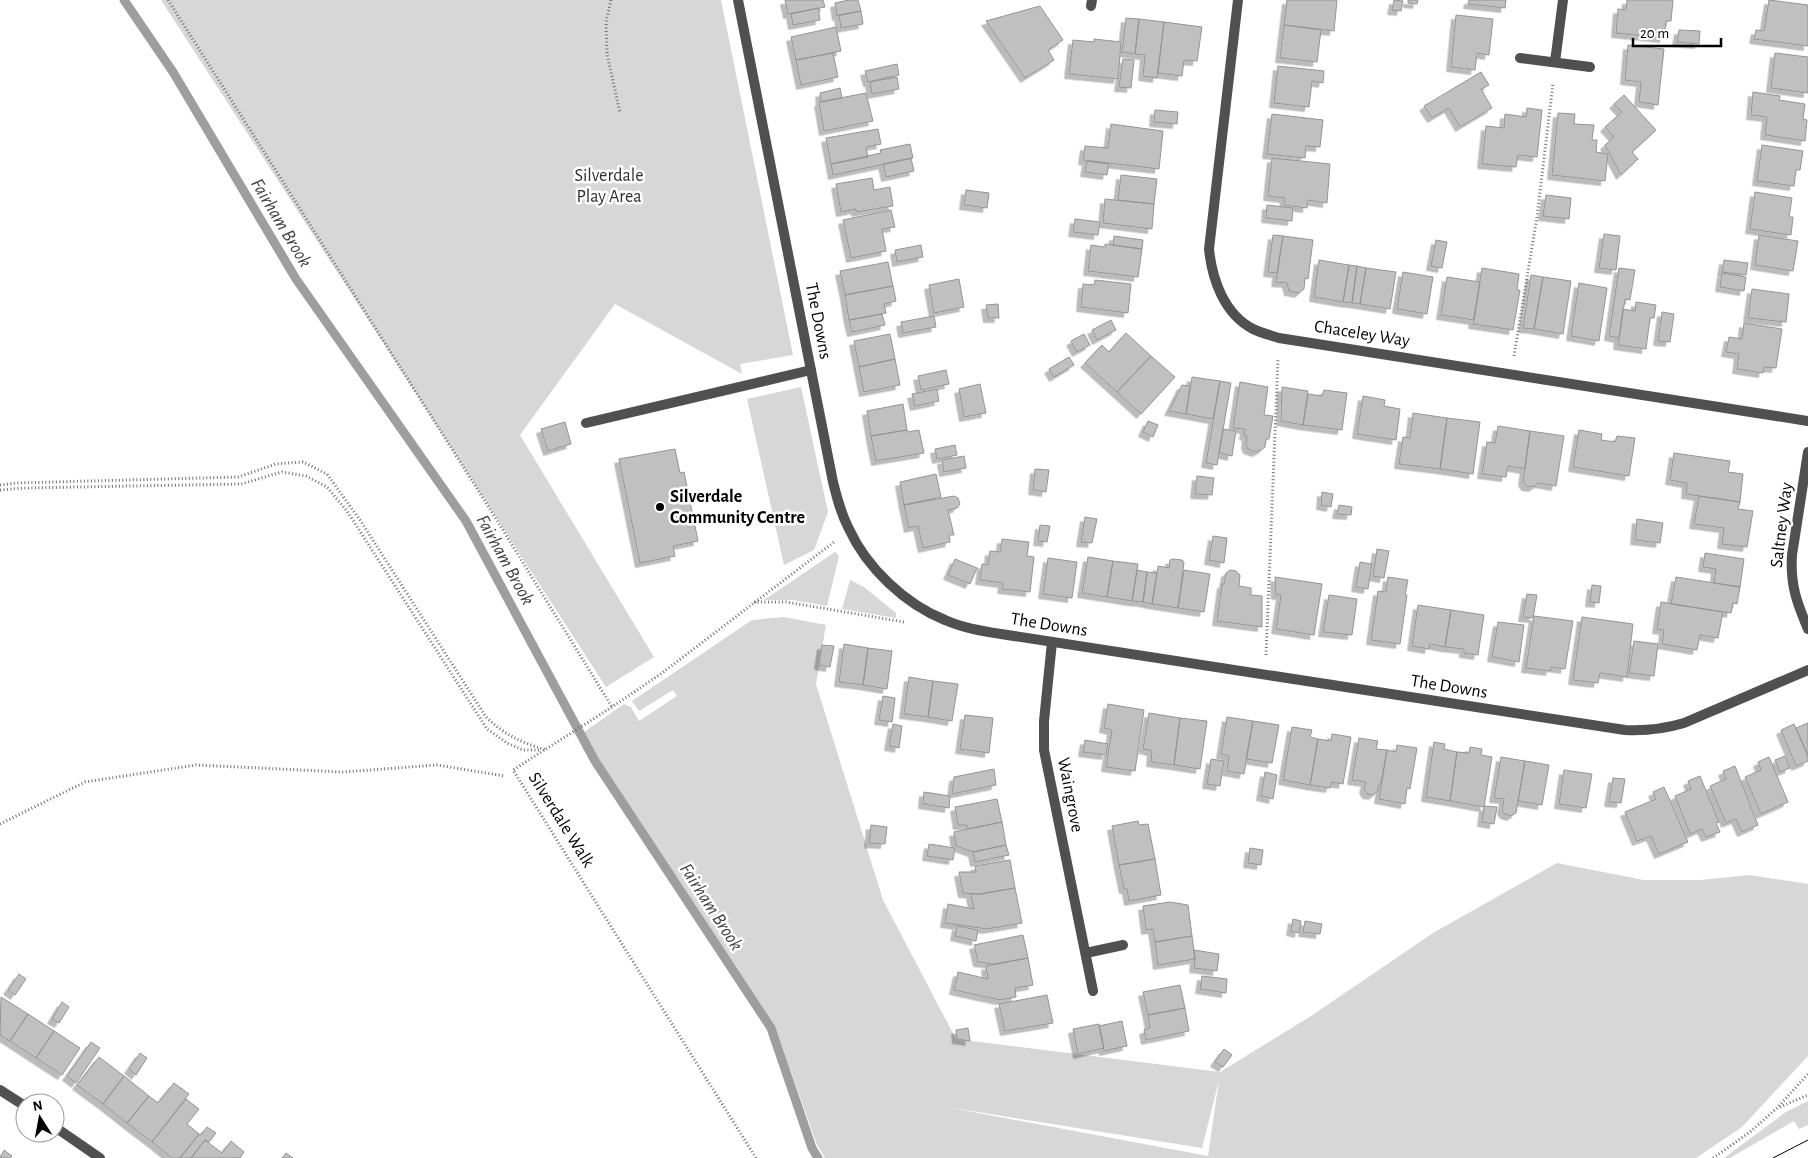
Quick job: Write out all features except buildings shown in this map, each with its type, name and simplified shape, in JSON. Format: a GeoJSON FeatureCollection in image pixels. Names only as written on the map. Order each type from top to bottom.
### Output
{"type":"FeatureCollection","features":[{"type":"Feature","properties":{"kind":"street","name":"The Downs"},"geometry":{"type":"LineString","coordinates":[[738,0],[833,482],[840,509],[849,530],[863,554],[900,593],[924,610],[944,620],[967,628],[1625,730],[1646,731],[1665,729],[1684,723],[1808,670]]}},
{"type":"Feature","properties":{"kind":"street","name":"Chaceley Way"},"geometry":{"type":"LineString","coordinates":[[1238,0],[1209,249],[1211,266],[1217,286],[1224,300],[1242,322],[1252,329],[1279,338],[1808,421]]}},
{"type":"Feature","properties":{"kind":"street"},"geometry":{"type":"LineString","coordinates":[[1556,62],[1563,0]]}},
{"type":"Feature","properties":{"kind":"street"},"geometry":{"type":"LineString","coordinates":[[1520,58],[1590,67]]}},
{"type":"Feature","properties":{"kind":"street"},"geometry":{"type":"LineString","coordinates":[[586,423],[811,370]]}},
{"type":"Feature","properties":{"kind":"street","name":"Saltney Way"},"geometry":{"type":"LineString","coordinates":[[1808,452],[1790,572],[1792,587],[1808,629]]}},
{"type":"Feature","properties":{"kind":"street","name":"Waingrove"},"geometry":{"type":"LineString","coordinates":[[1052,642],[1044,721],[1044,750],[1093,991]]}},
{"type":"Feature","properties":{"kind":"street"},"geometry":{"type":"LineString","coordinates":[[1086,952],[1123,945]]}},
{"type":"Feature","properties":{"kind":"street"},"geometry":{"type":"LineString","coordinates":[[0,1090],[15,1100]]}},
{"type":"Feature","properties":{"kind":"street"},"geometry":{"type":"LineString","coordinates":[[65,1134],[100,1158]]}},
{"type":"Feature","properties":{"kind":"path"},"geometry":{"type":"LineString","coordinates":[[168,0],[488,506],[612,707]]}},
{"type":"Feature","properties":{"kind":"path"},"geometry":{"type":"LineString","coordinates":[[611,0],[606,22],[607,54],[620,113]]}},
{"type":"Feature","properties":{"kind":"path"},"geometry":{"type":"LineString","coordinates":[[1511,374],[1537,216],[1556,62]]}},
{"type":"Feature","properties":{"kind":"path"},"geometry":{"type":"LineString","coordinates":[[1265,675],[1279,338]]}},
{"type":"Feature","properties":{"kind":"path"},"geometry":{"type":"LineString","coordinates":[[0,485],[238,476],[276,464],[303,462],[327,474],[360,520],[486,717],[500,731],[522,743],[547,750]]}},
{"type":"Feature","properties":{"kind":"path"},"geometry":{"type":"LineString","coordinates":[[0,490],[241,484],[282,472],[306,476],[327,486],[347,511],[487,729],[507,743],[522,750],[547,750]]}},
{"type":"Feature","properties":{"kind":"path","name":"Silverdale Walk"},"geometry":{"type":"LineString","coordinates":[[756,1158],[513,770],[547,750],[662,673],[849,530]]}},
{"type":"Feature","properties":{"kind":"path"},"geometry":{"type":"LineString","coordinates":[[754,602],[786,602],[906,622],[924,610]]}},
{"type":"Feature","properties":{"kind":"path"},"geometry":{"type":"LineString","coordinates":[[0,824],[86,782],[196,765],[343,772],[437,765],[505,776]]}},
{"type":"Feature","properties":{"kind":"path"},"geometry":{"type":"LineString","coordinates":[[1713,1158],[1750,1132],[1777,1108],[1808,1074]]}},
{"type":"Feature","properties":{"kind":"path"},"geometry":{"type":"LineString","coordinates":[[1777,1108],[1808,1095]]}},
{"type":"Feature","properties":{"kind":"green space","name":"Silverdale Play Area"},"geometry":{"type":"Polygon","coordinates":[[[161,0],[721,0],[793,355],[740,364],[742,374],[615,304],[520,435],[654,657],[606,687],[161,0]]]}},
{"type":"Feature","properties":{"kind":"green space"},"geometry":{"type":"Polygon","coordinates":[[[801,387],[828,512],[814,550],[784,565],[747,399],[801,387]]]}},
{"type":"Feature","properties":{"kind":"green space"},"geometry":{"type":"Polygon","coordinates":[[[835,552],[839,556],[827,606],[793,600],[764,600],[835,552]]]}},
{"type":"Feature","properties":{"kind":"green space"},"geometry":{"type":"Polygon","coordinates":[[[850,580],[864,587],[896,613],[896,618],[842,609],[850,580]]]}},
{"type":"Feature","properties":{"kind":"green space"},"geometry":{"type":"Polygon","coordinates":[[[784,617],[826,625],[816,684],[883,900],[956,1039],[1220,1072],[1311,1016],[1433,933],[1557,863],[1644,880],[1700,880],[1750,875],[1808,884],[1808,1056],[1742,1127],[1696,1158],[825,1158],[817,1145],[775,1026],[604,769],[584,732],[624,704],[631,707],[639,721],[677,696],[673,690],[639,711],[632,701],[752,620],[784,617]],[[1219,1080],[1202,1148],[946,1107],[1208,1156],[1219,1080]]]}},
{"type":"Feature","properties":{"kind":"green space"},"geometry":{"type":"Polygon","coordinates":[[[1808,1101],[1808,1125],[1799,1129],[1794,1121],[1730,1158],[1724,1158],[1786,1112],[1808,1101]]]}},
{"type":"Feature","properties":{"kind":"waterway","name":"Fairham Brook"},"geometry":{"type":"LineString","coordinates":[[124,0],[173,72],[296,279],[466,521],[595,761],[771,1028],[812,1148],[818,1158]]}},
{"type":"Feature","properties":{"kind":"tram line"},"geometry":{"type":"LineString","coordinates":[[1773,1158],[1808,1140]]}},
{"type":"Feature","properties":{"kind":"place","name":"Silverdale Community Centre"},"geometry":{"type":"Point","coordinates":[660,507]}}]}
